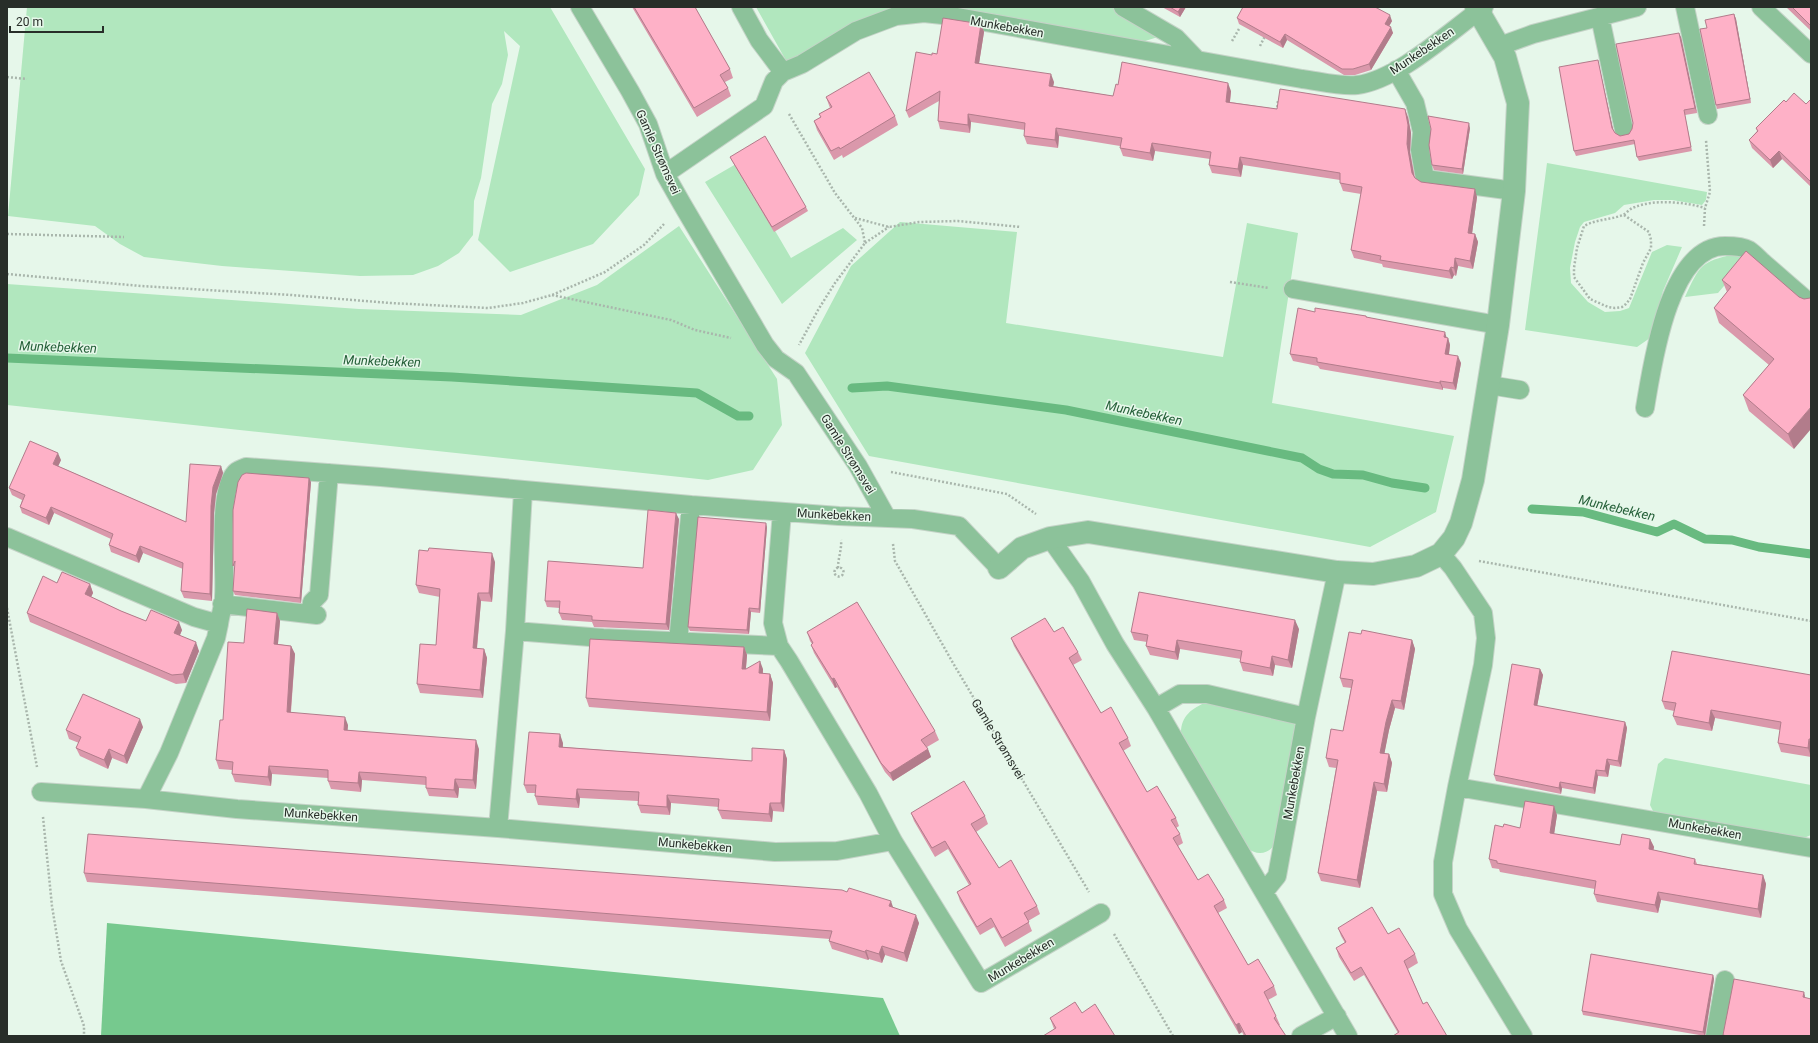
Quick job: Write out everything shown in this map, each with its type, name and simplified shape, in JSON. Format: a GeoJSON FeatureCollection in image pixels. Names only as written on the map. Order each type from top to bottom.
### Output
{"type":"FeatureCollection","features":[{"type":"Feature","properties":{"kind":"street","name":"Munkebekken"},"geometry":{"type":"LineString","coordinates":[[999,568],[1022,548],[1050,538],[1088,532],[1337,572],[1373,574],[1416,566],[1441,554],[1454,538],[1461,522],[1473,480],[1498,325],[1514,191],[1518,103],[1505,57],[1479,8]]}},
{"type":"Feature","properties":{"kind":"lane","name":"Gamle Strømsvei"},"geometry":{"type":"LineString","coordinates":[[580,7],[648,124],[665,174],[765,345],[776,359],[787,365],[796,373],[858,466],[887,518]]}},
{"type":"Feature","properties":{"kind":"lane"},"geometry":{"type":"LineString","coordinates":[[1500,46],[1533,34],[1637,7]]}},
{"type":"Feature","properties":{"kind":"lane"},"geometry":{"type":"LineString","coordinates":[[1685,7],[1708,115]]}},
{"type":"Feature","properties":{"kind":"lane"},"geometry":{"type":"LineString","coordinates":[[1761,7],[1811,54]]}},
{"type":"Feature","properties":{"kind":"lane"},"geometry":{"type":"LineString","coordinates":[[665,174],[764,106],[778,79],[744,8]]}},
{"type":"Feature","properties":{"kind":"lane","name":"Munkebekken"},"geometry":{"type":"LineString","coordinates":[[778,79],[856,31],[876,22],[896,16],[924,13],[952,16],[1302,80],[1356,86],[1375,82],[1396,70],[1479,8]]}},
{"type":"Feature","properties":{"kind":"lane"},"geometry":{"type":"LineString","coordinates":[[1133,10],[1176,38],[1197,60]]}},
{"type":"Feature","properties":{"kind":"lane"},"geometry":{"type":"LineString","coordinates":[[1600,17],[1624,130]]}},
{"type":"Feature","properties":{"kind":"lane"},"geometry":{"type":"LineString","coordinates":[[1396,70],[1416,103],[1422,132],[1420,150],[1425,179],[1514,191]]}},
{"type":"Feature","properties":{"kind":"lane"},"geometry":{"type":"LineString","coordinates":[[1646,408],[1655,349],[1674,292],[1688,267],[1702,253],[1716,246],[1732,246],[1748,250],[1811,304]]}},
{"type":"Feature","properties":{"kind":"lane"},"geometry":{"type":"LineString","coordinates":[[1293,290],[1498,325]]}},
{"type":"Feature","properties":{"kind":"lane"},"geometry":{"type":"LineString","coordinates":[[1489,385],[1520,390]]}},
{"type":"Feature","properties":{"kind":"lane","name":"Munkebekken"},"geometry":{"type":"LineString","coordinates":[[146,799],[169,753],[216,638],[224,598],[225,510],[230,481],[235,472],[246,468],[782,512],[913,519],[959,526],[999,568]]}},
{"type":"Feature","properties":{"kind":"lane"},"geometry":{"type":"LineString","coordinates":[[222,604],[314,615],[312,602],[319,595],[329,474]]}},
{"type":"Feature","properties":{"kind":"lane"},"geometry":{"type":"LineString","coordinates":[[498,828],[515,631],[523,491]]}},
{"type":"Feature","properties":{"kind":"lane"},"geometry":{"type":"LineString","coordinates":[[678,642],[691,505]]}},
{"type":"Feature","properties":{"kind":"lane","name":"Munkebekken"},"geometry":{"type":"LineString","coordinates":[[782,512],[773,622],[779,646],[864,787],[893,841],[981,983],[1101,913]]}},
{"type":"Feature","properties":{"kind":"lane"},"geometry":{"type":"LineString","coordinates":[[7,537],[194,617],[219,624]]}},
{"type":"Feature","properties":{"kind":"lane"},"geometry":{"type":"LineString","coordinates":[[1050,538],[1081,582],[1115,644],[1156,708],[1348,1036]]}},
{"type":"Feature","properties":{"kind":"lane"},"geometry":{"type":"LineString","coordinates":[[1441,554],[1453,568],[1483,613],[1486,638],[1483,665],[1456,787],[1443,862],[1443,894],[1458,929],[1523,1036]]}},
{"type":"Feature","properties":{"kind":"lane","name":"Munkebekken"},"geometry":{"type":"LineString","coordinates":[[1264,892],[1277,876],[1306,717],[1337,572]]}},
{"type":"Feature","properties":{"kind":"lane"},"geometry":{"type":"LineString","coordinates":[[515,631],[678,642],[779,646]]}},
{"type":"Feature","properties":{"kind":"lane"},"geometry":{"type":"LineString","coordinates":[[1156,708],[1180,694],[1207,694],[1306,717]]}},
{"type":"Feature","properties":{"kind":"lane","name":"Munkebekken"},"geometry":{"type":"LineString","coordinates":[[1456,787],[1811,848]]}},
{"type":"Feature","properties":{"kind":"lane","name":"Munkebekken"},"geometry":{"type":"LineString","coordinates":[[41,792],[146,799],[236,809],[498,828],[775,852],[837,852],[893,841]]}},
{"type":"Feature","properties":{"kind":"lane"},"geometry":{"type":"LineString","coordinates":[[1715,1036],[1725,980]]}},
{"type":"Feature","properties":{"kind":"lane"},"geometry":{"type":"LineString","coordinates":[[1301,1036],[1336,1016]]}},
{"type":"Feature","properties":{"kind":"path"},"geometry":{"type":"LineString","coordinates":[[7,76],[27,79]]}},
{"type":"Feature","properties":{"kind":"path"},"geometry":{"type":"LineString","coordinates":[[778,79],[835,193],[862,228],[865,243]]}},
{"type":"Feature","properties":{"kind":"path"},"geometry":{"type":"LineString","coordinates":[[1702,253],[1705,208],[1710,192],[1705,130],[1708,115]]}},
{"type":"Feature","properties":{"kind":"path"},"geometry":{"type":"LineString","coordinates":[[1624,215],[1649,232],[1651,248],[1643,263],[1630,299],[1626,304],[1615,308],[1598,303],[1585,294],[1574,277],[1574,268],[1580,236],[1584,226],[1599,220],[1624,215],[1629,209],[1650,203],[1687,204],[1705,208]]}},
{"type":"Feature","properties":{"kind":"path"},"geometry":{"type":"LineString","coordinates":[[7,274],[141,286],[471,308],[523,303],[552,295],[605,272],[644,244],[682,204]]}},
{"type":"Feature","properties":{"kind":"path"},"geometry":{"type":"LineString","coordinates":[[855,218],[889,227]]}},
{"type":"Feature","properties":{"kind":"path"},"geometry":{"type":"LineString","coordinates":[[787,365],[835,283],[865,243],[889,227],[919,222],[958,222],[1021,227]]}},
{"type":"Feature","properties":{"kind":"path"},"geometry":{"type":"LineString","coordinates":[[7,234],[124,237]]}},
{"type":"Feature","properties":{"kind":"path"},"geometry":{"type":"LineString","coordinates":[[1230,282],[1262,288],[1293,290]]}},
{"type":"Feature","properties":{"kind":"path"},"geometry":{"type":"LineString","coordinates":[[552,295],[670,320],[695,330],[765,345]]}},
{"type":"Feature","properties":{"kind":"path"},"geometry":{"type":"LineString","coordinates":[[858,466],[1007,494],[1037,515],[1050,538]]}},
{"type":"Feature","properties":{"kind":"path","name":"Gamle Strømsvei"},"geometry":{"type":"LineString","coordinates":[[887,518],[893,538],[895,561],[953,663],[1173,1036]]}},
{"type":"Feature","properties":{"kind":"path"},"geometry":{"type":"LineString","coordinates":[[1441,554],[1811,621]]}},
{"type":"Feature","properties":{"kind":"path"},"geometry":{"type":"LineString","coordinates":[[7,608],[41,792],[52,906],[61,961],[84,1026],[84,1036]]}},
{"type":"Feature","properties":{"kind":"green space"},"geometry":{"type":"Polygon","coordinates":[[[27,7],[550,7],[645,169],[639,195],[593,244],[510,272],[478,240],[520,46],[504,31],[508,55],[502,84],[492,104],[481,178],[474,201],[473,235],[459,253],[438,266],[413,275],[360,276],[222,266],[144,257],[120,244],[95,226],[8,216],[27,7]]]}},
{"type":"Feature","properties":{"kind":"green space"},"geometry":{"type":"Polygon","coordinates":[[[756,7],[907,7],[788,64],[756,7]]]}},
{"type":"Feature","properties":{"kind":"green space"},"geometry":{"type":"Polygon","coordinates":[[[943,7],[1116,7],[1161,36],[1142,42],[943,7]]]}},
{"type":"Feature","properties":{"kind":"green space"},"geometry":{"type":"Polygon","coordinates":[[[1547,163],[1707,192],[1706,200],[1702,205],[1672,200],[1654,200],[1624,205],[1615,213],[1584,222],[1580,227],[1575,242],[1570,268],[1571,283],[1588,302],[1605,312],[1620,311],[1629,308],[1652,252],[1667,245],[1682,247],[1663,291],[1650,338],[1637,347],[1525,330],[1547,163]]]}},
{"type":"Feature","properties":{"kind":"green space"},"geometry":{"type":"Polygon","coordinates":[[[736,164],[791,258],[843,228],[857,240],[782,304],[705,182],[736,164]]]}},
{"type":"Feature","properties":{"kind":"green space"},"geometry":{"type":"Polygon","coordinates":[[[900,222],[1017,232],[1006,323],[1223,357],[1247,223],[1298,233],[1272,403],[1454,436],[1436,512],[1370,547],[869,456],[805,353],[851,266],[900,222]]]}},
{"type":"Feature","properties":{"kind":"green space"},"geometry":{"type":"Polygon","coordinates":[[[679,226],[777,379],[782,425],[753,470],[708,480],[7,405],[7,284],[359,309],[521,315],[597,285],[679,226]]]}},
{"type":"Feature","properties":{"kind":"green space"},"geometry":{"type":"Polygon","coordinates":[[[1735,254],[1750,261],[1729,280],[1718,293],[1685,297],[1694,278],[1702,266],[1723,257],[1735,254]]]}},
{"type":"Feature","properties":{"kind":"green space"},"geometry":{"type":"Polygon","coordinates":[[[1207,702],[1294,723],[1298,732],[1276,844],[1265,852],[1254,852],[1245,847],[1181,733],[1183,722],[1188,713],[1207,702]]]}},
{"type":"Feature","properties":{"kind":"green space"},"geometry":{"type":"Polygon","coordinates":[[[1665,758],[1811,785],[1811,835],[1804,838],[1654,813],[1650,805],[1658,764],[1665,758]]]}},
{"type":"Feature","properties":{"kind":"green space"},"geometry":{"type":"Polygon","coordinates":[[[107,923],[883,998],[900,1036],[101,1036],[107,923]]]}},
{"type":"Feature","properties":{"kind":"building"},"geometry":{"type":"Polygon","coordinates":[[[634,7],[695,7],[730,69],[720,75],[728,88],[694,108],[634,7]]]}},
{"type":"Feature","properties":{"kind":"building"},"geometry":{"type":"Polygon","coordinates":[[[1170,7],[1181,7],[1178,12],[1170,7]]]}},
{"type":"Feature","properties":{"kind":"building"},"geometry":{"type":"Polygon","coordinates":[[[1243,7],[1375,7],[1390,15],[1385,24],[1391,27],[1369,64],[1353,69],[1342,69],[1285,34],[1280,42],[1237,18],[1243,7]]]}},
{"type":"Feature","properties":{"kind":"building"},"geometry":{"type":"Polygon","coordinates":[[[1792,7],[1811,7],[1811,26],[1792,7]]]}},
{"type":"Feature","properties":{"kind":"building"},"geometry":{"type":"Polygon","coordinates":[[[1734,14],[1750,99],[1716,105],[1700,29],[1707,28],[1705,20],[1734,14]]]}},
{"type":"Feature","properties":{"kind":"building"},"geometry":{"type":"Polygon","coordinates":[[[943,18],[981,24],[975,63],[1051,74],[1049,86],[1113,96],[1116,84],[1118,85],[1122,62],[1228,83],[1226,102],[1277,109],[1280,89],[1405,109],[1408,125],[1407,144],[1412,173],[1415,178],[1421,182],[1475,189],[1468,233],[1475,234],[1470,261],[1455,258],[1454,268],[1451,267],[1449,271],[1380,260],[1381,256],[1351,250],[1362,187],[1340,183],[1340,173],[1240,157],[1238,169],[1209,165],[1211,152],[1152,143],[1150,153],[1120,148],[1122,138],[1056,128],[1055,140],[1024,136],[1025,123],[968,114],[968,125],[938,121],[940,91],[906,111],[916,52],[932,55],[932,53],[937,54],[943,18]]]}},
{"type":"Feature","properties":{"kind":"building"},"geometry":{"type":"Polygon","coordinates":[[[1679,33],[1695,108],[1684,110],[1691,147],[1637,157],[1634,140],[1574,151],[1559,67],[1598,60],[1612,128],[1615,133],[1620,136],[1629,134],[1633,123],[1616,44],[1679,33]]]}},
{"type":"Feature","properties":{"kind":"building"},"geometry":{"type":"Polygon","coordinates":[[[869,72],[895,116],[840,149],[839,147],[831,151],[814,121],[821,117],[819,114],[832,107],[826,97],[869,72]]]}},
{"type":"Feature","properties":{"kind":"building"},"geometry":{"type":"Polygon","coordinates":[[[1794,93],[1806,104],[1811,99],[1811,182],[1779,151],[1770,160],[1749,140],[1758,131],[1756,128],[1784,100],[1786,102],[1794,93]]]}},
{"type":"Feature","properties":{"kind":"building"},"geometry":{"type":"Polygon","coordinates":[[[1428,116],[1469,123],[1462,169],[1432,165],[1429,145],[1431,129],[1428,116]]]}},
{"type":"Feature","properties":{"kind":"building"},"geometry":{"type":"Polygon","coordinates":[[[765,136],[806,207],[772,227],[730,157],[765,136]]]}},
{"type":"Feature","properties":{"kind":"building"},"geometry":{"type":"Polygon","coordinates":[[[1746,251],[1799,297],[1811,299],[1811,407],[1788,434],[1743,395],[1774,359],[1714,308],[1731,287],[1722,280],[1746,251]]]}},
{"type":"Feature","properties":{"kind":"building"},"geometry":{"type":"Polygon","coordinates":[[[1298,308],[1315,312],[1315,308],[1366,316],[1445,332],[1444,337],[1448,338],[1445,354],[1458,356],[1453,383],[1440,381],[1440,383],[1317,362],[1317,358],[1290,354],[1298,308]]]}},
{"type":"Feature","properties":{"kind":"building"},"geometry":{"type":"Polygon","coordinates":[[[30,441],[58,453],[53,464],[186,522],[190,464],[221,466],[213,487],[211,506],[210,594],[181,591],[183,563],[140,546],[136,556],[109,545],[113,534],[51,507],[46,518],[20,507],[25,495],[9,488],[30,441]]]}},
{"type":"Feature","properties":{"kind":"building"},"geometry":{"type":"Polygon","coordinates":[[[246,473],[309,478],[300,598],[233,591],[235,561],[233,566],[233,510],[238,482],[242,475],[246,473]]]}},
{"type":"Feature","properties":{"kind":"building"},"geometry":{"type":"Polygon","coordinates":[[[648,510],[676,513],[666,624],[592,620],[592,616],[559,613],[560,601],[545,601],[548,561],[643,568],[648,510]]]}},
{"type":"Feature","properties":{"kind":"building"},"geometry":{"type":"Polygon","coordinates":[[[698,517],[766,523],[759,609],[749,608],[747,630],[688,627],[698,517]]]}},
{"type":"Feature","properties":{"kind":"building"},"geometry":{"type":"Polygon","coordinates":[[[429,548],[492,553],[489,593],[478,593],[473,648],[484,649],[480,690],[417,684],[420,644],[436,645],[440,589],[416,585],[419,550],[428,551],[429,548]]]}},
{"type":"Feature","properties":{"kind":"building"},"geometry":{"type":"Polygon","coordinates":[[[62,572],[90,584],[85,594],[121,611],[146,621],[151,610],[179,622],[174,633],[196,642],[183,674],[172,675],[27,613],[43,576],[57,583],[62,572]]]}},
{"type":"Feature","properties":{"kind":"building"},"geometry":{"type":"Polygon","coordinates":[[[1139,592],[1295,620],[1288,660],[1272,656],[1270,668],[1240,662],[1242,651],[1177,640],[1175,652],[1146,646],[1148,635],[1131,632],[1139,592]]]}},
{"type":"Feature","properties":{"kind":"building"},"geometry":{"type":"Polygon","coordinates":[[[857,602],[935,731],[921,740],[928,749],[890,773],[881,763],[834,678],[832,679],[811,645],[813,643],[807,632],[857,602]]]}},
{"type":"Feature","properties":{"kind":"building"},"geometry":{"type":"Polygon","coordinates":[[[247,609],[277,613],[274,644],[291,646],[287,712],[345,717],[344,730],[476,740],[473,780],[455,779],[454,790],[426,788],[426,777],[375,773],[359,772],[358,783],[328,781],[328,770],[269,766],[268,777],[232,774],[233,762],[216,760],[220,720],[223,720],[228,642],[244,643],[247,609]]]}},
{"type":"Feature","properties":{"kind":"building"},"geometry":{"type":"Polygon","coordinates":[[[1045,618],[1054,632],[1063,627],[1078,652],[1069,658],[1101,713],[1111,707],[1128,738],[1119,743],[1147,792],[1157,786],[1176,818],[1171,820],[1180,834],[1173,838],[1198,880],[1208,874],[1224,900],[1214,906],[1248,965],[1258,959],[1274,986],[1264,992],[1276,1016],[1274,1018],[1286,1036],[1246,1036],[1239,1023],[1236,1025],[1011,638],[1045,618]]]}},
{"type":"Feature","properties":{"kind":"building"},"geometry":{"type":"Polygon","coordinates":[[[1362,630],[1412,640],[1401,701],[1392,700],[1386,722],[1380,753],[1389,754],[1384,784],[1374,782],[1357,880],[1318,873],[1338,760],[1326,758],[1331,729],[1343,731],[1353,680],[1340,678],[1349,632],[1361,634],[1362,630]]]}},
{"type":"Feature","properties":{"kind":"building"},"geometry":{"type":"Polygon","coordinates":[[[590,639],[744,647],[742,669],[746,669],[760,661],[759,673],[770,674],[767,712],[586,698],[590,639]]]}},
{"type":"Feature","properties":{"kind":"building"},"geometry":{"type":"Polygon","coordinates":[[[1672,651],[1811,675],[1811,739],[1809,739],[1808,748],[1778,743],[1781,722],[1711,710],[1709,723],[1673,716],[1676,703],[1662,701],[1672,651]]]}},
{"type":"Feature","properties":{"kind":"building"},"geometry":{"type":"Polygon","coordinates":[[[1512,664],[1540,669],[1534,705],[1625,722],[1618,761],[1607,759],[1605,771],[1596,770],[1593,788],[1560,782],[1559,788],[1494,775],[1512,664]]]}},
{"type":"Feature","properties":{"kind":"building"},"geometry":{"type":"Polygon","coordinates":[[[83,694],[140,719],[124,756],[109,749],[104,760],[76,748],[81,737],[66,730],[83,694]]]}},
{"type":"Feature","properties":{"kind":"building"},"geometry":{"type":"Polygon","coordinates":[[[529,732],[560,734],[559,747],[752,761],[752,748],[784,750],[781,803],[770,803],[769,814],[718,810],[719,799],[667,795],[667,807],[638,805],[639,792],[577,789],[576,799],[535,796],[536,785],[524,785],[529,732]]]}},
{"type":"Feature","properties":{"kind":"building"},"geometry":{"type":"Polygon","coordinates":[[[964,781],[985,816],[971,824],[999,868],[1011,860],[1037,906],[1024,913],[1029,922],[1002,938],[991,918],[977,927],[957,892],[971,884],[945,841],[932,848],[911,813],[964,781]]]}},
{"type":"Feature","properties":{"kind":"building"},"geometry":{"type":"Polygon","coordinates":[[[1525,801],[1554,806],[1550,833],[1620,845],[1622,834],[1650,839],[1649,849],[1695,859],[1694,864],[1763,875],[1758,909],[1658,892],[1655,905],[1594,894],[1596,881],[1497,863],[1497,861],[1489,859],[1495,825],[1503,827],[1504,824],[1520,828],[1525,801]]]}},
{"type":"Feature","properties":{"kind":"building"},"geometry":{"type":"Polygon","coordinates":[[[88,834],[842,890],[847,892],[849,888],[891,901],[889,906],[916,915],[904,953],[882,946],[879,954],[866,950],[865,952],[829,941],[832,931],[84,873],[88,834]]]}},
{"type":"Feature","properties":{"kind":"building"},"geometry":{"type":"Polygon","coordinates":[[[1372,907],[1388,934],[1399,928],[1415,954],[1404,961],[1423,1004],[1427,1002],[1447,1036],[1393,1036],[1399,1032],[1361,967],[1351,973],[1336,948],[1346,942],[1338,928],[1372,907]]]}},
{"type":"Feature","properties":{"kind":"building"},"geometry":{"type":"Polygon","coordinates":[[[1591,954],[1713,975],[1703,1032],[1582,1011],[1591,954]]]}},
{"type":"Feature","properties":{"kind":"building"},"geometry":{"type":"Polygon","coordinates":[[[1734,979],[1804,992],[1803,997],[1811,999],[1811,1036],[1723,1035],[1734,979]]]}},
{"type":"Feature","properties":{"kind":"building"},"geometry":{"type":"Polygon","coordinates":[[[1075,1002],[1082,1013],[1095,1004],[1115,1036],[1043,1036],[1056,1028],[1050,1018],[1075,1002]]]}},
{"type":"Feature","properties":{"kind":"waterway","name":"Munkebekken"},"geometry":{"type":"LineString","coordinates":[[7,358],[452,377],[697,393],[738,416],[749,416]]}},
{"type":"Feature","properties":{"kind":"waterway","name":"Munkebekken"},"geometry":{"type":"LineString","coordinates":[[852,388],[887,386],[1066,410],[1302,458],[1319,469],[1333,474],[1363,475],[1392,483],[1425,488]]}},
{"type":"Feature","properties":{"kind":"waterway","name":"Munkebekken"},"geometry":{"type":"LineString","coordinates":[[1532,509],[1583,512],[1657,532],[1674,524],[1705,539],[1732,540],[1759,547],[1811,554]]}}]}
